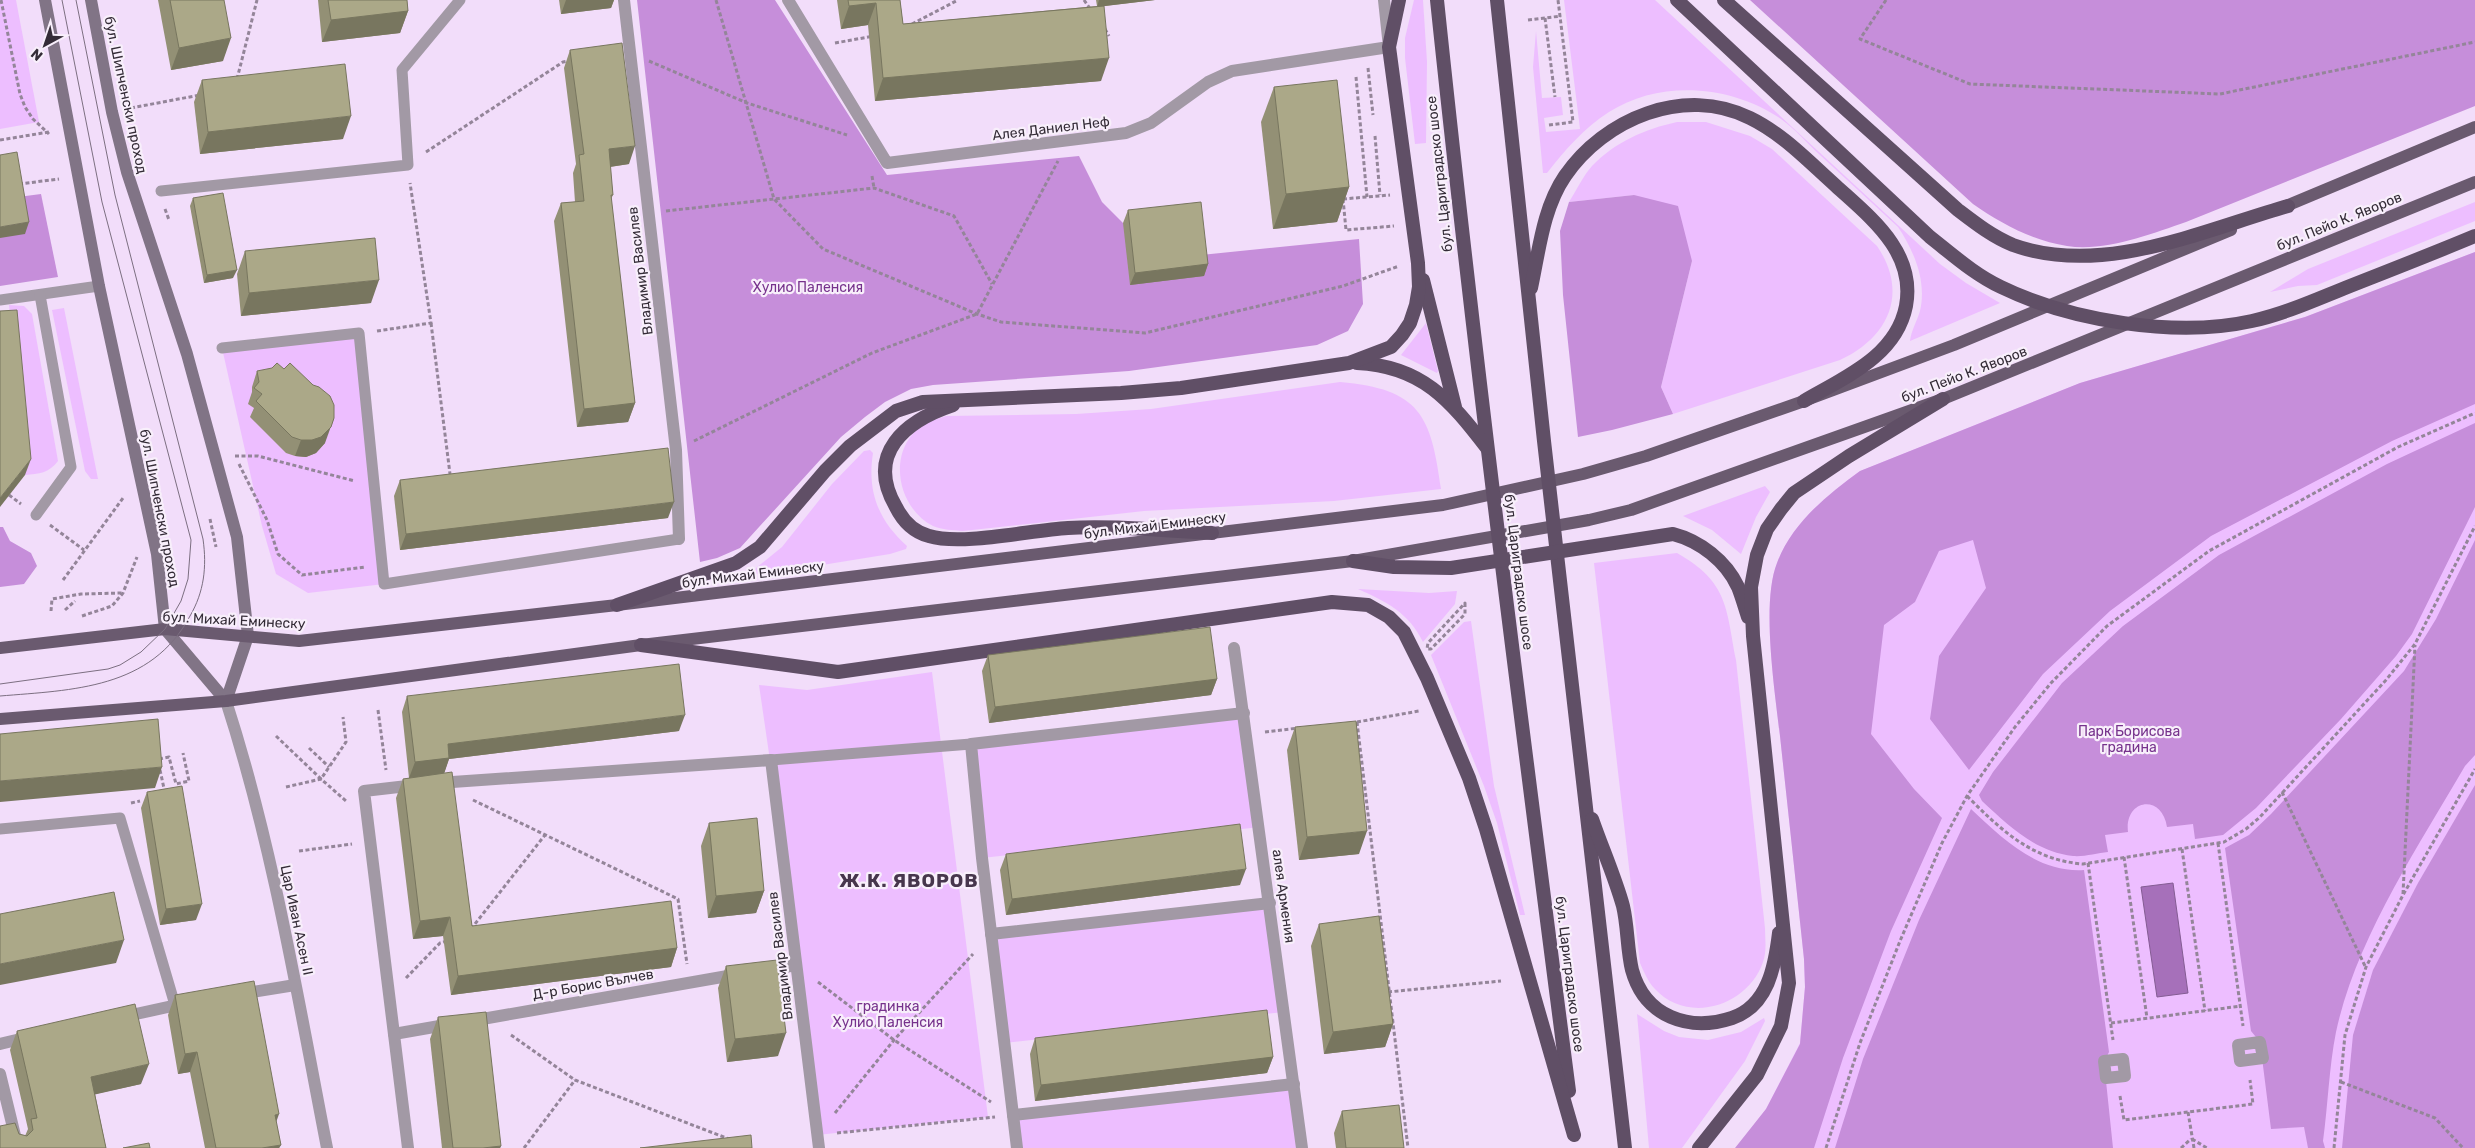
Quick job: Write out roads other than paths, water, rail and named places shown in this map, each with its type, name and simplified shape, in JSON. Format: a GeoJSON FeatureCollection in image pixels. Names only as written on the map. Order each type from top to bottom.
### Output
{"type":"FeatureCollection","features":[{"type":"Feature","properties":{"kind":"highway"},"geometry":{"type":"LineString","coordinates":[[1349,363],[1391,347],[1410,323],[1419,287],[1418,263],[1389,47],[1399,0]]}},
{"type":"Feature","properties":{"kind":"highway","name":"бул. Цариградско шосе"},"geometry":{"type":"LineString","coordinates":[[1437,0],[1505,598],[1575,1141]]}},
{"type":"Feature","properties":{"kind":"highway"},"geometry":{"type":"LineString","coordinates":[[1497,0],[1528,300],[1625,1148]]}},
{"type":"Feature","properties":{"kind":"highway"},"geometry":{"type":"LineString","coordinates":[[1678,0],[1930,237],[1965,264],[2000,287],[2036,302],[2106,321],[2208,327],[2251,321],[2290,310],[2475,236]]}},
{"type":"Feature","properties":{"kind":"highway"},"geometry":{"type":"LineString","coordinates":[[1724,0],[1958,210],[1992,234],[2011,244],[2030,250],[2068,256],[2113,255],[2144,249],[2288,206]]}},
{"type":"Feature","properties":{"kind":"highway"},"geometry":{"type":"LineString","coordinates":[[1528,300],[1549,206],[1564,177],[1594,143],[1615,128],[1638,116],[1662,108],[1690,105],[1720,108],[1749,117],[1780,135],[1881,227],[1896,248],[1904,270],[1908,290],[1905,308],[1889,342],[1866,365],[1804,401]]}},
{"type":"Feature","properties":{"kind":"highway"},"geometry":{"type":"LineString","coordinates":[[1418,263],[1456,408]]}},
{"type":"Feature","properties":{"kind":"highway"},"geometry":{"type":"LineString","coordinates":[[617,605],[736,563],[749,556],[773,533],[825,471],[850,446],[896,411],[923,402],[1121,393],[1181,388],[1349,363],[1377,364],[1412,375],[1434,388],[1456,408],[1487,448]]}},
{"type":"Feature","properties":{"kind":"highway"},"geometry":{"type":"LineString","coordinates":[[975,399],[940,409],[909,426],[899,436],[886,458],[886,484],[893,502],[909,526],[918,532],[929,537],[959,539],[1069,528],[1212,533]]}},
{"type":"Feature","properties":{"kind":"highway"},"geometry":{"type":"LineString","coordinates":[[1699,1148],[1757,1075],[1781,1026],[1789,983],[1753,636],[1751,587],[1757,555],[1768,529],[1794,493],[1943,399]]}},
{"type":"Feature","properties":{"kind":"highway"},"geometry":{"type":"LineString","coordinates":[[1353,561],[1394,567],[1451,568],[1673,534],[1687,538],[1716,556],[1738,587],[1753,636]]}},
{"type":"Feature","properties":{"kind":"highway"},"geometry":{"type":"LineString","coordinates":[[641,645],[838,672],[1332,602],[1359,603],[1379,610],[1397,624],[1410,644],[1427,678],[1472,786],[1575,1141]]}},
{"type":"Feature","properties":{"kind":"highway"},"geometry":{"type":"LineString","coordinates":[[1584,795],[1623,907],[1632,969],[1638,988],[1647,1001],[1678,1021],[1702,1024],[1712,1023],[1738,1016],[1752,1005],[1766,988],[1775,964],[1782,905]]}},
{"type":"Feature","properties":{"kind":"main road","name":"бул. Шипченски проход"},"geometry":{"type":"LineString","coordinates":[[45,0],[99,286],[157,554],[165,629]]}},
{"type":"Feature","properties":{"kind":"main road","name":"бул. Шипченски проход"},"geometry":{"type":"LineString","coordinates":[[91,0],[112,112],[127,172],[187,354],[237,537],[248,636],[226,702]]}},
{"type":"Feature","properties":{"kind":"main road"},"geometry":{"type":"LineString","coordinates":[[1804,401],[1962,342],[2475,127]]}},
{"type":"Feature","properties":{"kind":"main road","name":"бул. Пейо К. Яворов"},"geometry":{"type":"LineString","coordinates":[[1353,561],[1589,520],[1631,510],[1943,399],[2475,182]]}},
{"type":"Feature","properties":{"kind":"main road","name":"бул. Михай Еминеску"},"geometry":{"type":"LineString","coordinates":[[0,648],[165,629],[299,641],[617,605],[1414,509],[1508,491],[1646,456],[1804,401]]}},
{"type":"Feature","properties":{"kind":"main road"},"geometry":{"type":"LineString","coordinates":[[0,719],[226,702],[641,645],[1353,561]]}},
{"type":"Feature","properties":{"kind":"main road"},"geometry":{"type":"LineString","coordinates":[[165,629],[226,702]]}},
{"type":"Feature","properties":{"kind":"street","name":"Владимир Василев"},"geometry":{"type":"LineString","coordinates":[[624,0],[676,450],[679,539]]}},
{"type":"Feature","properties":{"kind":"street","name":"Алея Даниел Неф"},"geometry":{"type":"LineString","coordinates":[[788,0],[887,163],[1126,133],[1151,123],[1208,82],[1232,71],[1389,47]]}},
{"type":"Feature","properties":{"kind":"street"},"geometry":{"type":"LineString","coordinates":[[1384,0],[1389,47]]}},
{"type":"Feature","properties":{"kind":"street","name":"алея Армения"},"geometry":{"type":"LineString","coordinates":[[1234,648],[1302,1148]]}},
{"type":"Feature","properties":{"kind":"street","name":"Цар Иван Асен II"},"geometry":{"type":"LineString","coordinates":[[226,702],[248,770],[295,985],[326,1148]]}},
{"type":"Feature","properties":{"kind":"street"},"geometry":{"type":"LineString","coordinates":[[1017,1148],[991,934],[971,744],[1244,713]]}},
{"type":"Feature","properties":{"kind":"street","name":"Владимир Василев"},"geometry":{"type":"LineString","coordinates":[[771,760],[819,1148]]}},
{"type":"Feature","properties":{"kind":"street"},"geometry":{"type":"LineString","coordinates":[[408,1148],[364,791],[436,783],[771,760]]}},
{"type":"Feature","properties":{"kind":"street"},"geometry":{"type":"LineString","coordinates":[[991,934],[1270,903]]}},
{"type":"Feature","properties":{"kind":"street","name":"Д-р Борис Вълчев"},"geometry":{"type":"LineString","coordinates":[[394,1034],[796,965]]}},
{"type":"Feature","properties":{"kind":"street"},"geometry":{"type":"LineString","coordinates":[[223,997],[295,985]]}},
{"type":"Feature","properties":{"kind":"street"},"geometry":{"type":"LineString","coordinates":[[107,1020],[195,1002]]}},
{"type":"Feature","properties":{"kind":"street"},"geometry":{"type":"LineString","coordinates":[[0,1044],[39,1035]]}},
{"type":"Feature","properties":{"kind":"street"},"geometry":{"type":"LineString","coordinates":[[0,1074],[18,1148]]}},
{"type":"Feature","properties":{"kind":"street"},"geometry":{"type":"LineString","coordinates":[[1013,1116],[1294,1084]]}},
{"type":"Feature","properties":{"kind":"lane"},"geometry":{"type":"LineString","coordinates":[[161,191],[408,165],[402,70],[460,0]]}},
{"type":"Feature","properties":{"kind":"lane"},"geometry":{"type":"LineString","coordinates":[[0,300],[99,286]]}},
{"type":"Feature","properties":{"kind":"lane"},"geometry":{"type":"LineString","coordinates":[[36,515],[71,467],[40,295]]}},
{"type":"Feature","properties":{"kind":"lane"},"geometry":{"type":"LineString","coordinates":[[222,348],[359,333],[384,584],[679,539]]}},
{"type":"Feature","properties":{"kind":"lane"},"geometry":{"type":"LineString","coordinates":[[771,760],[971,744]]}},
{"type":"Feature","properties":{"kind":"lane"},"geometry":{"type":"LineString","coordinates":[[0,829],[120,818],[175,1005]]}},
{"type":"Feature","properties":{"kind":"tram line"},"geometry":{"type":"LineString","coordinates":[[0,684],[108,669],[120,665],[141,652],[165,629],[181,601],[188,579],[191,540],[102,202],[62,0]]}},
{"type":"Feature","properties":{"kind":"tram line"},"geometry":{"type":"LineString","coordinates":[[0,696],[82,687],[108,681],[132,672],[154,658],[174,640],[195,607],[203,579],[205,559],[203,539],[115,195],[76,0]]}},
{"type":"Feature","properties":{"kind":"district","name":"Ж.К. ЯВОРОВ"},"geometry":{"type":"Point","coordinates":[909,880]}},
{"type":"Feature","properties":{"kind":"park label","name":"Хулио Паленсия"},"geometry":{"type":"Point","coordinates":[808,287]}},
{"type":"Feature","properties":{"kind":"park label","name":"Парк Борисова градина"},"geometry":{"type":"Point","coordinates":[2129,740]}},
{"type":"Feature","properties":{"kind":"park label","name":"градинка Хулио Паленсия"},"geometry":{"type":"Point","coordinates":[888,1014]}}]}
